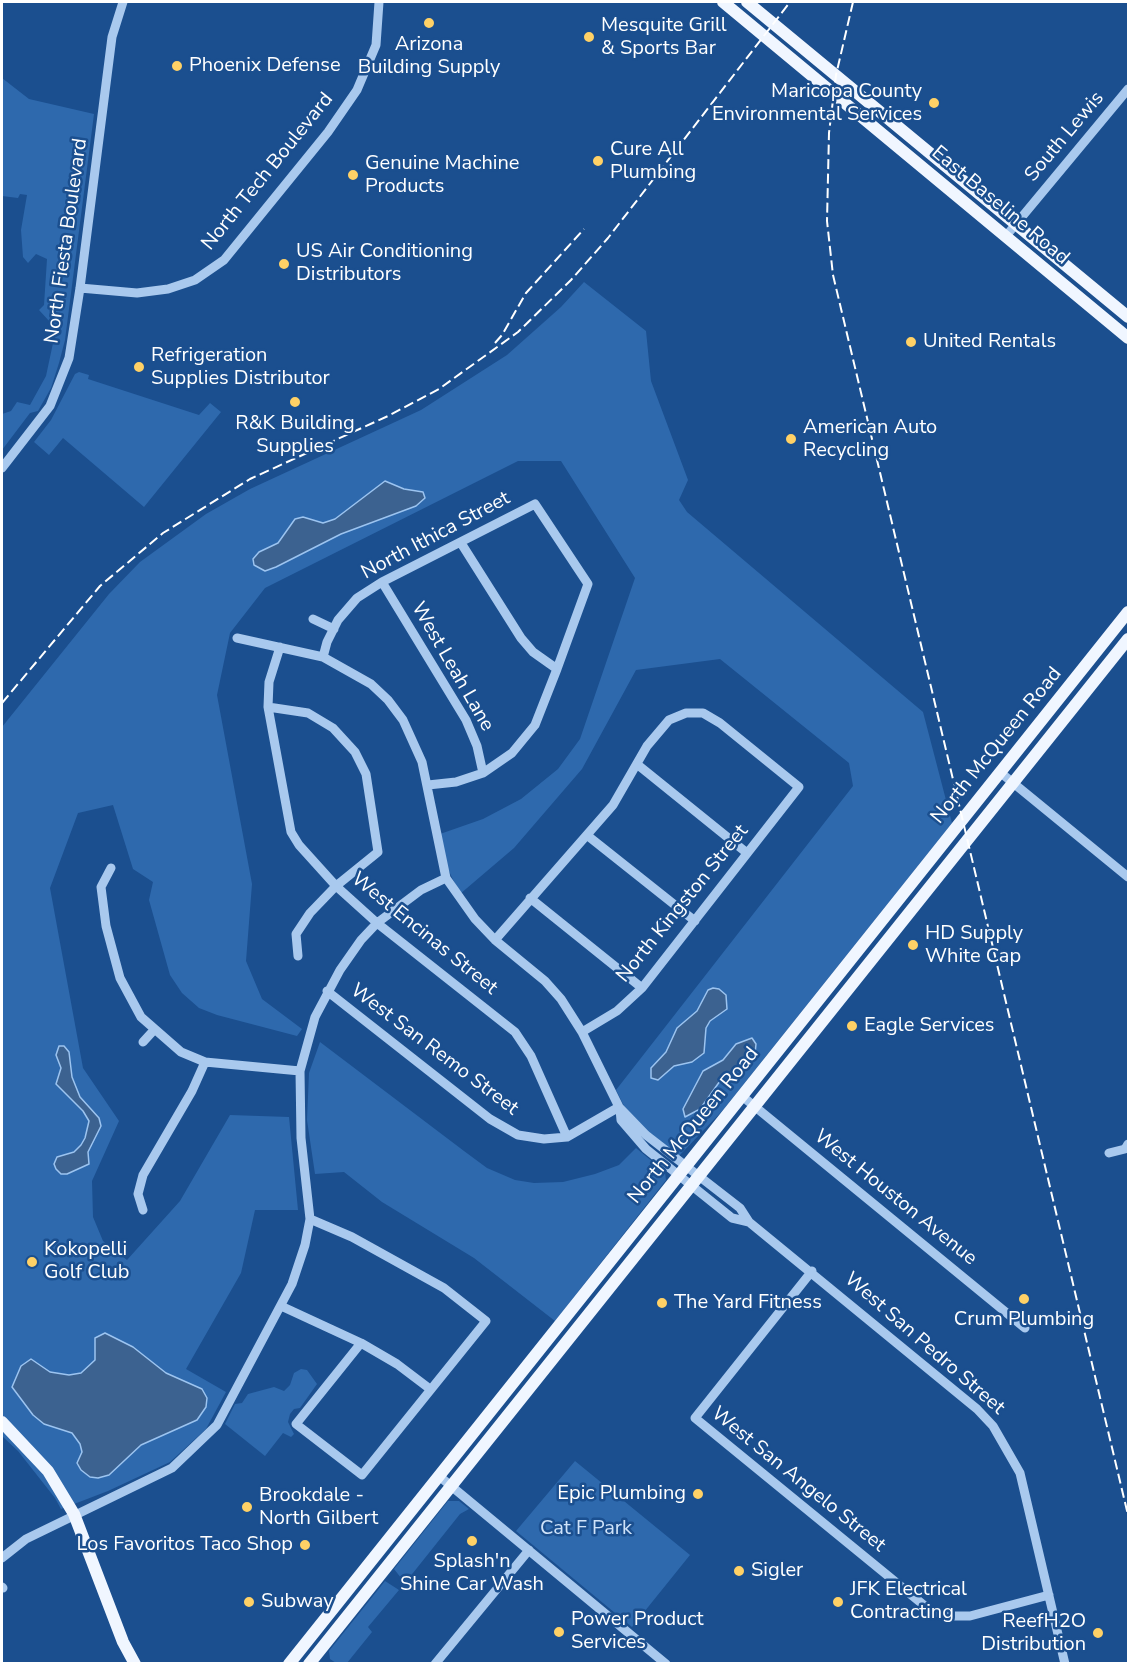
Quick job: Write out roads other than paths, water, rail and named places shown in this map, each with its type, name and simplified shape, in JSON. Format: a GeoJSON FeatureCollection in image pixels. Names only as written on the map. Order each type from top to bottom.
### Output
{"type":"FeatureCollection","features":[{"type":"Feature","properties":{"kind":"main road","name":"East Baseline Road"},"geometry":{"type":"LineString","coordinates":[[723,2],[1128,338]]}},
{"type":"Feature","properties":{"kind":"main road","name":"East Baseline Road"},"geometry":{"type":"LineString","coordinates":[[747,2],[1128,317]]}},
{"type":"Feature","properties":{"kind":"main road"},"geometry":{"type":"LineString","coordinates":[[852,109],[860,107],[897,126]]}},
{"type":"Feature","properties":{"kind":"main road"},"geometry":{"type":"LineString","coordinates":[[890,139],[903,143],[921,155],[933,156]]}},
{"type":"Feature","properties":{"kind":"main road"},"geometry":{"type":"LineString","coordinates":[[1043,267],[1063,275],[1086,293],[1091,295],[1098,292]]}},
{"type":"Feature","properties":{"kind":"main road"},"geometry":{"type":"LineString","coordinates":[[1096,311],[1105,308],[1128,326]]}},
{"type":"Feature","properties":{"kind":"main road","name":"North McQueen Road"},"geometry":{"type":"LineString","coordinates":[[289,1664],[1128,612]]}},
{"type":"Feature","properties":{"kind":"main road","name":"North McQueen Road"},"geometry":{"type":"LineString","coordinates":[[309,1664],[1128,639]]}},
{"type":"Feature","properties":{"kind":"main road"},"geometry":{"type":"LineString","coordinates":[[864,944],[877,953]]}},
{"type":"Feature","properties":{"kind":"main road"},"geometry":{"type":"LineString","coordinates":[[2,1422],[48,1472],[74,1514],[123,1642],[135,1664]]}},
{"type":"Feature","properties":{"kind":"main road"},"geometry":{"type":"LineString","coordinates":[[346,1592],[358,1602]]}},
{"type":"Feature","properties":{"kind":"street","name":"North Fiesta Boulevard"},"geometry":{"type":"LineString","coordinates":[[2,468],[42,418],[57,391],[69,358],[81,288],[112,37],[123,2]]}},
{"type":"Feature","properties":{"kind":"street","name":"North Tech Boulevard"},"geometry":{"type":"LineString","coordinates":[[81,288],[137,293],[168,289],[195,280],[224,260],[328,132],[357,90],[376,45],[380,2]]}},
{"type":"Feature","properties":{"kind":"street","name":"South Lewis"},"geometry":{"type":"LineString","coordinates":[[1006,236],[1128,89]]}},
{"type":"Feature","properties":{"kind":"street","name":"North Ithica Street"},"geometry":{"type":"LineString","coordinates":[[323,657],[334,629],[357,598],[382,582],[535,504],[588,584],[558,669]]}},
{"type":"Feature","properties":{"kind":"street"},"geometry":{"type":"LineString","coordinates":[[428,785],[456,782],[483,772],[512,753],[535,725],[558,669],[533,652],[521,638],[460,543]]}},
{"type":"Feature","properties":{"kind":"street","name":"West Leah Lane"},"geometry":{"type":"LineString","coordinates":[[382,582],[466,720],[477,746],[483,772]]}},
{"type":"Feature","properties":{"kind":"street"},"geometry":{"type":"LineString","coordinates":[[313,619],[334,629]]}},
{"type":"Feature","properties":{"kind":"street"},"geometry":{"type":"LineString","coordinates":[[402,638],[412,632]]}},
{"type":"Feature","properties":{"kind":"street","name":"West San Pedro Street"},"geometry":{"type":"LineString","coordinates":[[237,638],[323,657],[371,684],[388,700],[403,720],[414,742],[428,785],[434,827],[446,878],[475,919],[561,999],[582,1032],[619,1107],[682,1172],[740,1208],[749,1221],[978,1409],[993,1426],[1020,1473],[1065,1664]]}},
{"type":"Feature","properties":{"kind":"street","name":"West Encinas Street"},"geometry":{"type":"LineString","coordinates":[[280,647],[269,682],[268,707],[291,832],[299,845],[336,886],[377,923],[515,1032],[531,1056],[567,1137]]}},
{"type":"Feature","properties":{"kind":"street"},"geometry":{"type":"LineString","coordinates":[[268,707],[308,713],[333,728],[355,752],[366,774],[378,852],[336,886],[310,913],[296,934],[298,956]]}},
{"type":"Feature","properties":{"kind":"street","name":"North Kingston Street"},"geometry":{"type":"LineString","coordinates":[[582,1032],[617,1011],[642,988],[799,787],[720,723],[703,713],[686,713],[669,720],[657,732],[638,765]]}},
{"type":"Feature","properties":{"kind":"street"},"geometry":{"type":"LineString","coordinates":[[495,940],[530,898],[588,836],[638,765],[747,853]]}},
{"type":"Feature","properties":{"kind":"street"},"geometry":{"type":"LineString","coordinates":[[1001,773],[1128,877]]}},
{"type":"Feature","properties":{"kind":"street"},"geometry":{"type":"LineString","coordinates":[[588,836],[695,921]]}},
{"type":"Feature","properties":{"kind":"street"},"geometry":{"type":"LineString","coordinates":[[111,868],[101,887],[106,926],[120,978],[141,1017],[181,1052],[206,1062],[300,1071]]}},
{"type":"Feature","properties":{"kind":"street"},"geometry":{"type":"LineString","coordinates":[[2,1558],[26,1539],[172,1468],[217,1425],[296,1274],[310,1219],[301,1138],[300,1071],[309,1035],[327,991],[361,940],[377,923],[421,890],[446,878]]}},
{"type":"Feature","properties":{"kind":"street"},"geometry":{"type":"LineString","coordinates":[[530,898],[642,988]]}},
{"type":"Feature","properties":{"kind":"street","name":"West San Remo Street"},"geometry":{"type":"LineString","coordinates":[[327,991],[503,1128],[518,1135],[544,1139],[567,1137],[619,1107]]}},
{"type":"Feature","properties":{"kind":"street"},"geometry":{"type":"LineString","coordinates":[[143,1042],[154,1030]]}},
{"type":"Feature","properties":{"kind":"street"},"geometry":{"type":"LineString","coordinates":[[143,1210],[138,1194],[143,1175],[206,1062]]}},
{"type":"Feature","properties":{"kind":"street","name":"West Houston Avenue"},"geometry":{"type":"LineString","coordinates":[[742,1096],[1025,1328]]}},
{"type":"Feature","properties":{"kind":"street"},"geometry":{"type":"LineString","coordinates":[[1109,1153],[1125,1149],[1128,1144]]}},
{"type":"Feature","properties":{"kind":"street","name":"West San Pedro Street"},"geometry":{"type":"LineString","coordinates":[[694,1181],[732,1218],[749,1221]]}},
{"type":"Feature","properties":{"kind":"street"},"geometry":{"type":"LineString","coordinates":[[310,1219],[352,1237],[444,1288],[486,1322],[362,1475],[296,1424],[361,1343]]}},
{"type":"Feature","properties":{"kind":"street","name":"West San Angelo Street"},"geometry":{"type":"LineString","coordinates":[[812,1271],[695,1418],[931,1611],[951,1616],[970,1616],[1048,1595]]}},
{"type":"Feature","properties":{"kind":"street"},"geometry":{"type":"LineString","coordinates":[[281,1306],[361,1343],[396,1364],[430,1389]]}},
{"type":"Feature","properties":{"kind":"street"},"geometry":{"type":"LineString","coordinates":[[439,1476],[666,1664]]}},
{"type":"Feature","properties":{"kind":"street"},"geometry":{"type":"LineString","coordinates":[[435,1664],[529,1550]]}},
{"type":"Feature","properties":{"kind":"railway"},"geometry":{"type":"LineString","coordinates":[[2,703],[100,586],[163,533],[250,479],[388,416],[439,389],[518,332],[571,280],[608,238],[790,2]]}},
{"type":"Feature","properties":{"kind":"railway"},"geometry":{"type":"LineString","coordinates":[[853,2],[836,75],[829,133],[827,221],[833,275],[1128,1515]]}},
{"type":"Feature","properties":{"kind":"railway"},"geometry":{"type":"LineString","coordinates":[[495,343],[526,293],[584,229]]}},
{"type":"Feature","properties":{"kind":"place","name":"Arizona Building Supply"},"geometry":{"type":"Point","coordinates":[429,23]}},
{"type":"Feature","properties":{"kind":"place","name":"Mesquite Grill & Sports Bar"},"geometry":{"type":"Point","coordinates":[589,37]}},
{"type":"Feature","properties":{"kind":"place","name":"Phoenix Defense"},"geometry":{"type":"Point","coordinates":[177,66]}},
{"type":"Feature","properties":{"kind":"place","name":"Maricopa County Environmental Services"},"geometry":{"type":"Point","coordinates":[934,103]}},
{"type":"Feature","properties":{"kind":"place","name":"Cure All Plumbing"},"geometry":{"type":"Point","coordinates":[598,161]}},
{"type":"Feature","properties":{"kind":"place","name":"Genuine Machine Products"},"geometry":{"type":"Point","coordinates":[353,175]}},
{"type":"Feature","properties":{"kind":"place","name":"US Air Conditioning Distributors"},"geometry":{"type":"Point","coordinates":[284,264]}},
{"type":"Feature","properties":{"kind":"place","name":"United Rentals"},"geometry":{"type":"Point","coordinates":[911,342]}},
{"type":"Feature","properties":{"kind":"place","name":"Refrigeration Supplies Distributor"},"geometry":{"type":"Point","coordinates":[139,367]}},
{"type":"Feature","properties":{"kind":"place","name":"R&K Building Supplies"},"geometry":{"type":"Point","coordinates":[295,402]}},
{"type":"Feature","properties":{"kind":"place","name":"American Auto Recycling"},"geometry":{"type":"Point","coordinates":[791,439]}},
{"type":"Feature","properties":{"kind":"place","name":"HD Supply White Cap"},"geometry":{"type":"Point","coordinates":[913,945]}},
{"type":"Feature","properties":{"kind":"place","name":"Eagle Services"},"geometry":{"type":"Point","coordinates":[852,1026]}},
{"type":"Feature","properties":{"kind":"place","name":"Kokopelli Golf Club"},"geometry":{"type":"Point","coordinates":[32,1262]}},
{"type":"Feature","properties":{"kind":"place","name":"Crum Plumbing"},"geometry":{"type":"Point","coordinates":[1024,1299]}},
{"type":"Feature","properties":{"kind":"place","name":"The Yard Fitness"},"geometry":{"type":"Point","coordinates":[662,1303]}},
{"type":"Feature","properties":{"kind":"place","name":"Epic Plumbing"},"geometry":{"type":"Point","coordinates":[698,1494]}},
{"type":"Feature","properties":{"kind":"place","name":"Brookdale - North Gilbert"},"geometry":{"type":"Point","coordinates":[247,1507]}},
{"type":"Feature","properties":{"kind":"place","name":"Splash'n Shine Car Wash"},"geometry":{"type":"Point","coordinates":[472,1541]}},
{"type":"Feature","properties":{"kind":"place","name":"Los Favoritos Taco Shop"},"geometry":{"type":"Point","coordinates":[305,1545]}},
{"type":"Feature","properties":{"kind":"place","name":"Sigler"},"geometry":{"type":"Point","coordinates":[739,1571]}},
{"type":"Feature","properties":{"kind":"place","name":"Subway"},"geometry":{"type":"Point","coordinates":[249,1602]}},
{"type":"Feature","properties":{"kind":"place","name":"JFK Electrical Contracting"},"geometry":{"type":"Point","coordinates":[838,1602]}},
{"type":"Feature","properties":{"kind":"place","name":"Power Product Services"},"geometry":{"type":"Point","coordinates":[559,1632]}},
{"type":"Feature","properties":{"kind":"place","name":"ReefH2O Distribution"},"geometry":{"type":"Point","coordinates":[1098,1633]}},
{"type":"Feature","properties":{"kind":"park label","name":"Cat F Park"},"geometry":{"type":"Point","coordinates":[586,1529]}}]}
